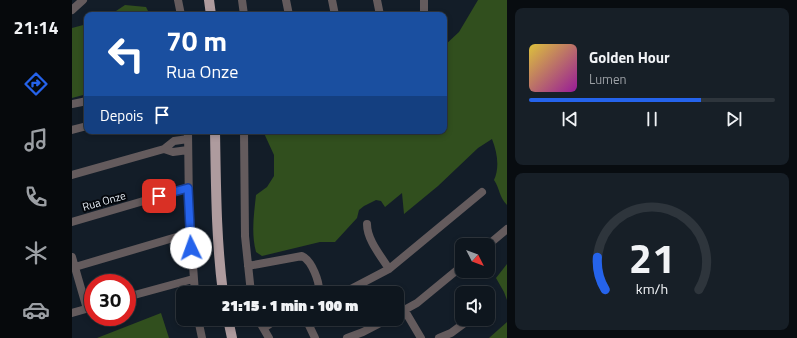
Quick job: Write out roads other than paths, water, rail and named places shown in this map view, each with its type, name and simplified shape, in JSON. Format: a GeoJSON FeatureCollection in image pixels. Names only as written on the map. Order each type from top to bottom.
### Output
{"type":"FeatureCollection","features":[{"type":"Feature","properties":{"kind":"main road"},"geometry":{"type":"LineString","coordinates":[[209,0],[211,12]]}},
{"type":"Feature","properties":{"kind":"main road"},"geometry":{"type":"LineString","coordinates":[[216,134],[216,224],[222,286]]}},
{"type":"Feature","properties":{"kind":"main road"},"geometry":{"type":"LineString","coordinates":[[229,326],[232,338]]}},
{"type":"Feature","properties":{"kind":"street"},"geometry":{"type":"LineString","coordinates":[[72,10],[83,0]]}},
{"type":"Feature","properties":{"kind":"street"},"geometry":{"type":"LineString","coordinates":[[178,0],[181,12]]}},
{"type":"Feature","properties":{"kind":"street"},"geometry":{"type":"LineString","coordinates":[[242,0],[244,12]]}},
{"type":"Feature","properties":{"kind":"street"},"geometry":{"type":"LineString","coordinates":[[286,0],[288,12]]}},
{"type":"Feature","properties":{"kind":"street"},"geometry":{"type":"LineString","coordinates":[[332,0],[334,12]]}},
{"type":"Feature","properties":{"kind":"street"},"geometry":{"type":"LineString","coordinates":[[377,0],[379,12]]}},
{"type":"Feature","properties":{"kind":"street"},"geometry":{"type":"LineString","coordinates":[[424,0],[424,12]]}},
{"type":"Feature","properties":{"kind":"street"},"geometry":{"type":"LineString","coordinates":[[72,104],[84,102]]}},
{"type":"Feature","properties":{"kind":"street"},"geometry":{"type":"LineString","coordinates":[[72,130],[84,127]]}},
{"type":"Feature","properties":{"kind":"street"},"geometry":{"type":"LineString","coordinates":[[244,134],[244,236],[250,286]]}},
{"type":"Feature","properties":{"kind":"street"},"geometry":{"type":"LineString","coordinates":[[72,175],[164,149],[174,141],[188,135],[188,188],[194,286]]}},
{"type":"Feature","properties":{"kind":"street"},"geometry":{"type":"LineString","coordinates":[[164,149],[174,152],[188,150]]}},
{"type":"Feature","properties":{"kind":"street","name":"Rua Onze"},"geometry":{"type":"LineString","coordinates":[[72,222],[188,188]]}},
{"type":"Feature","properties":{"kind":"street"},"geometry":{"type":"LineString","coordinates":[[358,286],[389,270],[482,192]]}},
{"type":"Feature","properties":{"kind":"street"},"geometry":{"type":"LineString","coordinates":[[367,224],[367,230],[389,270]]}},
{"type":"Feature","properties":{"kind":"street"},"geometry":{"type":"LineString","coordinates":[[495,239],[507,229]]}},
{"type":"Feature","properties":{"kind":"street"},"geometry":{"type":"LineString","coordinates":[[75,266],[190,233]]}},
{"type":"Feature","properties":{"kind":"street"},"geometry":{"type":"LineString","coordinates":[[72,256],[84,291]]}},
{"type":"Feature","properties":{"kind":"street"},"geometry":{"type":"LineString","coordinates":[[248,266],[302,256],[307,258],[311,263],[319,286]]}},
{"type":"Feature","properties":{"kind":"street"},"geometry":{"type":"LineString","coordinates":[[404,311],[430,293],[455,272]]}},
{"type":"Feature","properties":{"kind":"street"},"geometry":{"type":"LineString","coordinates":[[136,295],[193,279]]}},
{"type":"Feature","properties":{"kind":"street"},"geometry":{"type":"LineString","coordinates":[[72,313],[84,310]]}},
{"type":"Feature","properties":{"kind":"street"},"geometry":{"type":"LineString","coordinates":[[404,317],[420,338]]}},
{"type":"Feature","properties":{"kind":"street"},"geometry":{"type":"LineString","coordinates":[[199,326],[202,338]]}},
{"type":"Feature","properties":{"kind":"street"},"geometry":{"type":"LineString","coordinates":[[267,326],[264,328],[269,338]]}},
{"type":"Feature","properties":{"kind":"street"},"geometry":{"type":"LineString","coordinates":[[309,326],[315,338]]}},
{"type":"Feature","properties":{"kind":"street"},"geometry":{"type":"LineString","coordinates":[[347,338],[375,326]]}},
{"type":"Feature","properties":{"kind":"street"},"geometry":{"type":"LineString","coordinates":[[439,338],[451,333],[460,326]]}}]}
